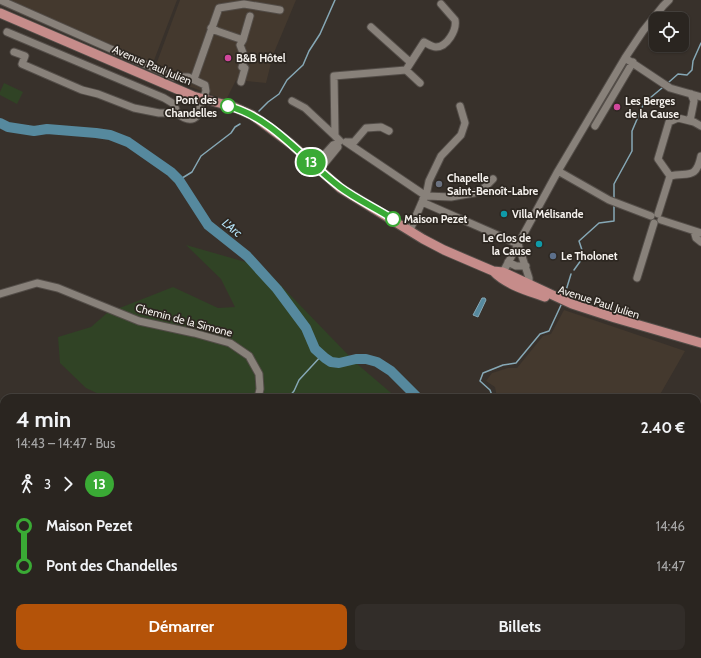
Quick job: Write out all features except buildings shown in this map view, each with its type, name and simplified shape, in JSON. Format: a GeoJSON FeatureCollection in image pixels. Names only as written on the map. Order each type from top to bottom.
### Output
{"type":"FeatureCollection","features":[{"type":"Feature","properties":{"kind":"main road","name":"Avenue Paul Julien"},"geometry":{"type":"LineString","coordinates":[[0,13],[204,99],[234,107],[252,115],[270,128],[340,188],[423,239],[448,252],[493,271],[531,292],[562,301],[614,321],[701,346]]}},
{"type":"Feature","properties":{"kind":"main road","name":"Avenue Paul Julien"},"geometry":{"type":"LineString","coordinates":[[502,277],[528,283],[562,301]]}},
{"type":"Feature","properties":{"kind":"main road","name":"Avenue Paul Julien"},"geometry":{"type":"LineString","coordinates":[[572,305],[701,343]]}},
{"type":"Feature","properties":{"kind":"street"},"geometry":{"type":"LineString","coordinates":[[0,0],[174,77],[188,77],[202,82],[206,88],[204,99],[199,114],[195,118],[184,118],[177,113],[159,113],[134,108],[77,87],[22,64],[25,56],[14,52]]}},
{"type":"Feature","properties":{"kind":"street"},"geometry":{"type":"LineString","coordinates":[[502,277],[508,262],[558,171],[625,58],[643,31],[669,0]]}},
{"type":"Feature","properties":{"kind":"street"},"geometry":{"type":"LineString","coordinates":[[194,79],[217,12],[221,7],[244,4],[280,10]]}},
{"type":"Feature","properties":{"kind":"street"},"geometry":{"type":"LineString","coordinates":[[406,70],[424,42],[435,47],[443,45],[452,34],[455,28],[455,20],[441,4]]}},
{"type":"Feature","properties":{"kind":"street"},"geometry":{"type":"LineString","coordinates":[[241,82],[245,68],[242,67],[245,58],[240,46],[250,16]]}},
{"type":"Feature","properties":{"kind":"street"},"geometry":{"type":"LineString","coordinates":[[371,27],[410,62]]}},
{"type":"Feature","properties":{"kind":"street"},"geometry":{"type":"LineString","coordinates":[[212,28],[216,31],[243,40]]}},
{"type":"Feature","properties":{"kind":"street"},"geometry":{"type":"LineString","coordinates":[[7,32],[127,84],[164,98],[174,104],[177,113]]}},
{"type":"Feature","properties":{"kind":"street"},"geometry":{"type":"LineString","coordinates":[[625,58],[670,88],[701,97]]}},
{"type":"Feature","properties":{"kind":"street"},"geometry":{"type":"LineString","coordinates":[[595,126],[633,62]]}},
{"type":"Feature","properties":{"kind":"street"},"geometry":{"type":"LineString","coordinates":[[317,167],[338,147],[340,141],[334,76],[406,70],[420,83]]}},
{"type":"Feature","properties":{"kind":"street"},"geometry":{"type":"LineString","coordinates":[[690,121],[694,105],[691,94]]}},
{"type":"Feature","properties":{"kind":"street"},"geometry":{"type":"LineString","coordinates":[[292,101],[305,108],[340,141],[424,199],[518,244],[526,266],[529,278],[528,283]]}},
{"type":"Feature","properties":{"kind":"street"},"geometry":{"type":"LineString","coordinates":[[410,230],[424,199],[429,181],[441,156],[462,135],[464,123],[460,106]]}},
{"type":"Feature","properties":{"kind":"street"},"geometry":{"type":"LineString","coordinates":[[595,109],[603,113]]}},
{"type":"Feature","properties":{"kind":"street"},"geometry":{"type":"LineString","coordinates":[[670,176],[658,159],[669,122],[678,118],[701,126]]}},
{"type":"Feature","properties":{"kind":"street"},"geometry":{"type":"LineString","coordinates":[[340,141],[354,142],[366,128],[381,127],[388,131]]}},
{"type":"Feature","properties":{"kind":"street"},"geometry":{"type":"LineString","coordinates":[[670,176],[690,174],[696,170],[701,156]]}},
{"type":"Feature","properties":{"kind":"street"},"geometry":{"type":"LineString","coordinates":[[558,171],[609,200],[697,232],[696,238],[701,242]]}},
{"type":"Feature","properties":{"kind":"street"},"geometry":{"type":"LineString","coordinates":[[637,278],[670,176]]}},
{"type":"Feature","properties":{"kind":"street"},"geometry":{"type":"LineString","coordinates":[[424,199],[451,197],[480,192],[494,179]]}},
{"type":"Feature","properties":{"kind":"street"},"geometry":{"type":"LineString","coordinates":[[508,262],[516,266],[526,266]]}},
{"type":"Feature","properties":{"kind":"street","name":"Chemin de la Simone"},"geometry":{"type":"LineString","coordinates":[[0,294],[37,283],[58,288],[139,321],[230,343],[249,356],[259,374],[259,394]]}},
{"type":"Feature","properties":{"kind":"shaded area"},"geometry":{"type":"Polygon","coordinates":[[[4,0],[177,0],[153,63],[9,4],[4,0]]]}},
{"type":"Feature","properties":{"kind":"shaded area"},"geometry":{"type":"Polygon","coordinates":[[[180,0],[296,0],[273,55],[266,83],[236,80],[226,100],[153,73],[180,0]]]}},
{"type":"Feature","properties":{"kind":"shaded area"},"geometry":{"type":"Polygon","coordinates":[[[564,310],[685,351],[660,394],[496,394],[495,387],[486,381],[492,373],[508,368],[517,368],[543,336],[551,334],[564,310]]]}},
{"type":"Feature","properties":{"kind":"green space"},"geometry":{"type":"Polygon","coordinates":[[[4,83],[23,92],[17,104],[0,95],[4,83]]]}},
{"type":"Feature","properties":{"kind":"green space"},"geometry":{"type":"Polygon","coordinates":[[[186,245],[263,267],[356,363],[392,394],[99,394],[86,388],[60,363],[58,337],[91,327],[107,313],[173,287],[218,308],[235,307],[221,279],[186,245]]]}},
{"type":"Feature","properties":{"kind":"water"},"geometry":{"type":"Polygon","coordinates":[[[482,298],[485,298],[486,300],[478,317],[473,315],[482,298]]]}},
{"type":"Feature","properties":{"kind":"waterway"},"geometry":{"type":"LineString","coordinates":[[259,111],[279,94],[287,80],[303,65],[309,51],[320,34],[335,0]]}},
{"type":"Feature","properties":{"kind":"waterway"},"geometry":{"type":"LineString","coordinates":[[669,82],[678,74],[687,75],[692,70],[693,61],[701,43]]}},
{"type":"Feature","properties":{"kind":"waterway"},"geometry":{"type":"LineString","coordinates":[[614,198],[614,184],[632,151],[632,131],[644,103],[662,88]]}},
{"type":"Feature","properties":{"kind":"waterway","name":"L'Arc"},"geometry":{"type":"LineString","coordinates":[[0,123],[8,127],[34,131],[47,129],[110,135],[128,142],[171,172],[179,180],[208,225],[247,256],[277,289],[306,328],[315,349],[325,358],[331,362],[339,363],[356,359],[366,359],[377,362],[391,371],[414,394]]}},
{"type":"Feature","properties":{"kind":"waterway"},"geometry":{"type":"LineString","coordinates":[[179,180],[192,172],[201,156],[231,133],[235,127],[240,124]]}},
{"type":"Feature","properties":{"kind":"waterway"},"geometry":{"type":"LineString","coordinates":[[574,270],[584,256],[579,241],[599,223],[614,221],[614,204]]}},
{"type":"Feature","properties":{"kind":"waterway"},"geometry":{"type":"LineString","coordinates":[[564,297],[571,274]]}},
{"type":"Feature","properties":{"kind":"waterway"},"geometry":{"type":"LineString","coordinates":[[492,394],[490,390],[480,381],[483,373],[503,365],[516,363],[540,334],[549,331],[562,303]]}},
{"type":"Feature","properties":{"kind":"waterway"},"geometry":{"type":"LineString","coordinates":[[291,394],[299,380],[322,355]]}},
{"type":"Feature","properties":{"kind":"bus line","name":"13"},"geometry":{"type":"LineString","coordinates":[[228,106],[244,111],[264,123],[291,144],[340,188],[393,219]]}},
{"type":"Feature","properties":{"kind":"place","name":"B&B Hôtel"},"geometry":{"type":"Point","coordinates":[228,58]}},
{"type":"Feature","properties":{"kind":"place","name":"Pont des Chandelles"},"geometry":{"type":"Point","coordinates":[228,106]}},
{"type":"Feature","properties":{"kind":"place","name":"Les Berges de la Cause"},"geometry":{"type":"Point","coordinates":[617,107]}},
{"type":"Feature","properties":{"kind":"place","name":"Chapelle Saint-Benoît-Labre"},"geometry":{"type":"Point","coordinates":[439,184]}},
{"type":"Feature","properties":{"kind":"place","name":"Villa Mélisande"},"geometry":{"type":"Point","coordinates":[504,214]}},
{"type":"Feature","properties":{"kind":"place","name":"Maison Pezet"},"geometry":{"type":"Point","coordinates":[393,219]}},
{"type":"Feature","properties":{"kind":"place","name":"Le Clos de la Cause"},"geometry":{"type":"Point","coordinates":[539,244]}},
{"type":"Feature","properties":{"kind":"place","name":"Le Tholonet"},"geometry":{"type":"Point","coordinates":[553,256]}}]}
